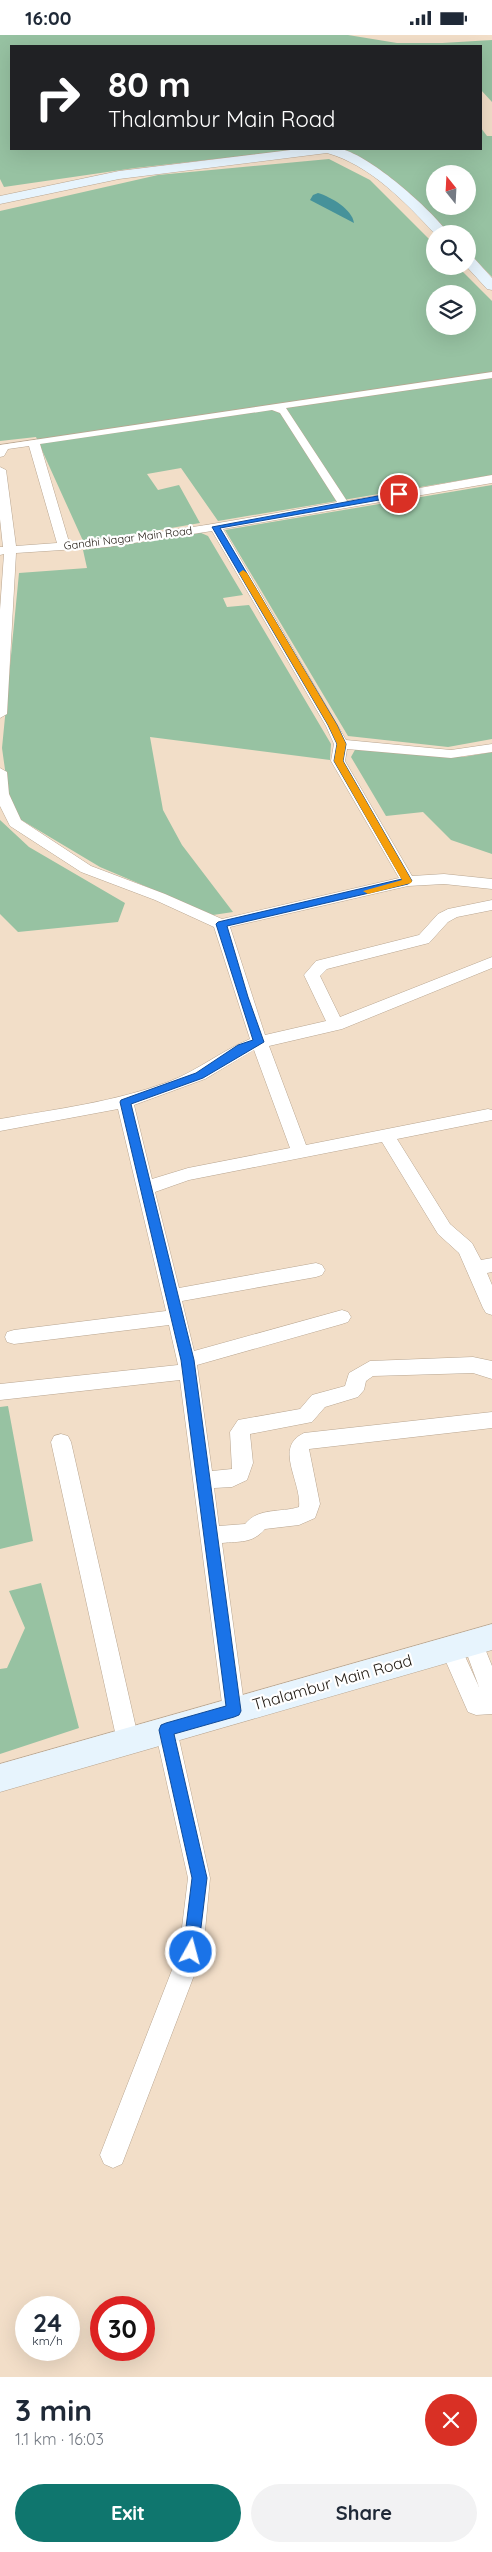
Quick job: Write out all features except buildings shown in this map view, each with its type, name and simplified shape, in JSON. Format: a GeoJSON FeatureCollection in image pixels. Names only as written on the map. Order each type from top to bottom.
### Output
{"type":"FeatureCollection","features":[{"type":"Feature","properties":{"kind":"street"},"geometry":{"type":"LineString","coordinates":[[0,200],[119,175],[318,150]]}},
{"type":"Feature","properties":{"kind":"street"},"geometry":{"type":"LineString","coordinates":[[330,150],[345,154],[365,165],[434,225]]}},
{"type":"Feature","properties":{"kind":"street"},"geometry":{"type":"LineString","coordinates":[[476,269],[492,286]]}},
{"type":"Feature","properties":{"kind":"street"},"geometry":{"type":"LineString","coordinates":[[0,454],[4,447],[34,441],[492,375]]}},
{"type":"Feature","properties":{"kind":"street"},"geometry":{"type":"LineString","coordinates":[[273,406],[284,411],[343,503]]}},
{"type":"Feature","properties":{"kind":"street"},"geometry":{"type":"LineString","coordinates":[[34,441],[64,547]]}},
{"type":"Feature","properties":{"kind":"street"},"geometry":{"type":"LineString","coordinates":[[0,470],[5,551],[0,715]]}},
{"type":"Feature","properties":{"kind":"street","name":"Gandhi Nagar Main Road"},"geometry":{"type":"LineString","coordinates":[[5,551],[64,547],[216,527],[343,503],[492,479]]}},
{"type":"Feature","properties":{"kind":"street"},"geometry":{"type":"LineString","coordinates":[[216,527],[333,725],[341,744],[338,761],[408,881]]}},
{"type":"Feature","properties":{"kind":"street"},"geometry":{"type":"LineString","coordinates":[[341,744],[451,754],[492,748]]}},
{"type":"Feature","properties":{"kind":"street"},"geometry":{"type":"LineString","coordinates":[[0,772],[2,793],[15,823],[86,869],[160,897],[221,924],[408,881],[444,879],[492,883]]}},
{"type":"Feature","properties":{"kind":"street"},"geometry":{"type":"LineString","coordinates":[[336,1025],[312,975],[322,965],[424,939],[443,918],[453,913],[492,905]]}},
{"type":"Feature","properties":{"kind":"street"},"geometry":{"type":"LineString","coordinates":[[221,924],[242,997],[300,1152]]}},
{"type":"Feature","properties":{"kind":"street"},"geometry":{"type":"LineString","coordinates":[[0,1125],[125,1102],[199,1075],[242,1048],[259,1042],[291,1038],[336,1025],[492,962]]}},
{"type":"Feature","properties":{"kind":"street"},"geometry":{"type":"LineString","coordinates":[[125,1102],[188,1366],[234,1711]]}},
{"type":"Feature","properties":{"kind":"street"},"geometry":{"type":"LineString","coordinates":[[146,1188],[188,1174],[488,1115]]}},
{"type":"Feature","properties":{"kind":"street"},"geometry":{"type":"LineString","coordinates":[[386,1135],[444,1229],[484,1266],[492,1308]]}},
{"type":"Feature","properties":{"kind":"street"},"geometry":{"type":"LineString","coordinates":[[172,1296],[316,1270]]}},
{"type":"Feature","properties":{"kind":"street"},"geometry":{"type":"LineString","coordinates":[[14,1337],[177,1317]]}},
{"type":"Feature","properties":{"kind":"street"},"geometry":{"type":"LineString","coordinates":[[0,1393],[188,1366],[342,1317]]}},
{"type":"Feature","properties":{"kind":"street"},"geometry":{"type":"LineString","coordinates":[[203,1480],[235,1478],[241,1473],[243,1467],[240,1432],[245,1425],[305,1416],[319,1401],[351,1391],[357,1385],[356,1377],[370,1369],[473,1365],[486,1367],[492,1371]]}},
{"type":"Feature","properties":{"kind":"street"},"geometry":{"type":"LineString","coordinates":[[305,1416],[311,1439]]}},
{"type":"Feature","properties":{"kind":"street"},"geometry":{"type":"LineString","coordinates":[[210,1535],[250,1532],[259,1521],[299,1516],[308,1511],[310,1504],[298,1450],[302,1443],[311,1439],[492,1420]]}},
{"type":"Feature","properties":{"kind":"street"},"geometry":{"type":"LineString","coordinates":[[61,1442],[128,1741]]}},
{"type":"Feature","properties":{"kind":"street"},"geometry":{"type":"LineString","coordinates":[[472,1643],[476,1705],[491,1705]]}},
{"type":"Feature","properties":{"kind":"street","name":"Thalambur Main Road"},"geometry":{"type":"LineString","coordinates":[[0,1778],[472,1643]]}},
{"type":"Feature","properties":{"kind":"street"},"geometry":{"type":"LineString","coordinates":[[112,2155],[191,1952],[199,1878],[166,1730]]}},
{"type":"Feature","properties":{"kind":"green space"},"geometry":{"type":"Polygon","coordinates":[[[0,35],[348,35],[397,43],[492,40],[492,102],[482,91],[482,45],[10,45],[10,150],[295,150],[135,168],[4,187],[0,179],[0,35]]]}},
{"type":"Feature","properties":{"kind":"green space"},"geometry":{"type":"Polygon","coordinates":[[[482,129],[487,136],[492,136],[492,277],[476,260],[476,225],[441,225],[432,215],[476,215],[476,165],[426,165],[426,210],[339,150],[482,150],[482,129]]]}},
{"type":"Feature","properties":{"kind":"green space"},"geometry":{"type":"Polygon","coordinates":[[[329,159],[370,180],[426,236],[426,275],[466,275],[476,285],[492,301],[492,475],[218,521],[181,468],[147,474],[158,490],[179,485],[200,523],[84,543],[36,437],[0,441],[0,211],[158,175],[329,159]]]}},
{"type":"Feature","properties":{"kind":"green space"},"geometry":{"type":"Polygon","coordinates":[[[492,485],[492,739],[448,747],[348,736],[225,530],[492,485]]]}},
{"type":"Feature","properties":{"kind":"green space"},"geometry":{"type":"Polygon","coordinates":[[[199,532],[208,536],[243,595],[223,598],[227,607],[249,605],[331,744],[330,760],[150,737],[163,810],[182,845],[233,912],[213,915],[100,867],[18,818],[8,791],[2,748],[19,573],[87,568],[83,550],[199,532]]]}},
{"type":"Feature","properties":{"kind":"green space"},"geometry":{"type":"Polygon","coordinates":[[[356,748],[463,757],[492,752],[492,854],[451,840],[423,812],[386,816],[351,757],[356,748]]]}},
{"type":"Feature","properties":{"kind":"green space"},"geometry":{"type":"Polygon","coordinates":[[[0,820],[29,847],[125,903],[118,922],[18,932],[0,914],[0,820]]]}},
{"type":"Feature","properties":{"kind":"green space"},"geometry":{"type":"Polygon","coordinates":[[[8,1406],[33,1541],[0,1549],[0,1407],[8,1406]]]}},
{"type":"Feature","properties":{"kind":"green space"},"geometry":{"type":"Polygon","coordinates":[[[41,1583],[79,1728],[0,1754],[0,1669],[7,1668],[25,1628],[9,1591],[41,1583]]]}},
{"type":"Feature","properties":{"kind":"water"},"geometry":{"type":"Polygon","coordinates":[[[318,193],[329,197],[345,208],[354,223],[310,200],[313,195],[318,193]]]}},
{"type":"Feature","properties":{"kind":"slow traffic"},"geometry":{"type":"LineString","coordinates":[[243,573],[333,725],[341,744],[338,761],[408,881],[368,891]]}},
{"type":"Feature","properties":{"kind":"route"},"geometry":{"type":"LineString","coordinates":[[191,1952],[199,1878],[166,1730],[234,1711],[188,1360],[125,1102],[199,1075],[242,1048],[259,1042],[242,997],[221,924],[408,881],[338,761],[341,744],[333,725],[216,527],[399,494]]}}]}
